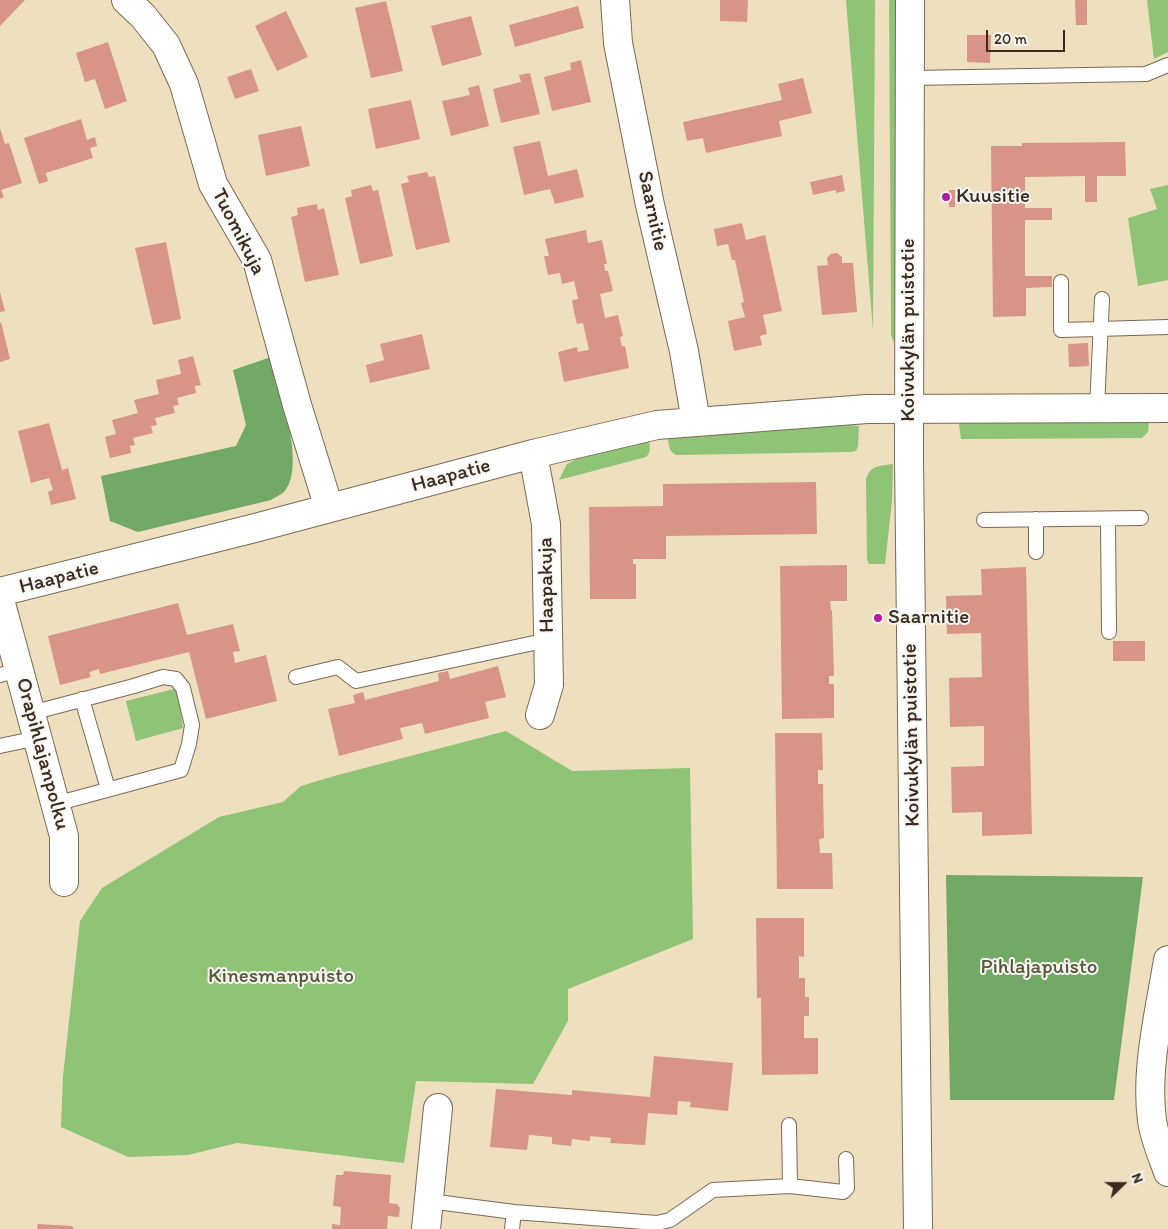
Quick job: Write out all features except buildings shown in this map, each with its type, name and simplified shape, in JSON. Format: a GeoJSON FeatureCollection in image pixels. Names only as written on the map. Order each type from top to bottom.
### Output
{"type":"FeatureCollection","features":[{"type":"Feature","properties":{"kind":"street","name":"Tuomikuja"},"geometry":{"type":"LineString","coordinates":[[126,0],[143,16],[166,45],[184,84],[213,184],[257,260],[297,405],[329,508]]}},
{"type":"Feature","properties":{"kind":"street","name":"Saarnitie"},"geometry":{"type":"LineString","coordinates":[[615,0],[618,43],[650,205],[684,351],[696,422]]}},
{"type":"Feature","properties":{"kind":"street","name":"Koivukylän puistotie"},"geometry":{"type":"LineString","coordinates":[[910,0],[909,408],[918,1229]]}},
{"type":"Feature","properties":{"kind":"street","name":"Haapatie"},"geometry":{"type":"LineString","coordinates":[[0,592],[533,454],[657,425],[867,409],[909,408]]}},
{"type":"Feature","properties":{"kind":"street"},"geometry":{"type":"LineString","coordinates":[[909,408],[1168,408]]}},
{"type":"Feature","properties":{"kind":"street","name":"Haapakuja"},"geometry":{"type":"LineString","coordinates":[[533,454],[546,524],[549,685],[540,715]]}},
{"type":"Feature","properties":{"kind":"street","name":"Orapihlajanpolku"},"geometry":{"type":"LineString","coordinates":[[0,600],[10,673],[34,725],[64,836],[64,882]]}},
{"type":"Feature","properties":{"kind":"street"},"geometry":{"type":"LineString","coordinates":[[1168,960],[1152,1062],[1150,1099],[1152,1123],[1168,1172]]}},
{"type":"Feature","properties":{"kind":"street"},"geometry":{"type":"LineString","coordinates":[[426,1229],[438,1108]]}},
{"type":"Feature","properties":{"kind":"lane"},"geometry":{"type":"LineString","coordinates":[[910,78],[1146,74],[1168,65]]}},
{"type":"Feature","properties":{"kind":"lane"},"geometry":{"type":"LineString","coordinates":[[1061,282],[1061,330],[1168,327]]}},
{"type":"Feature","properties":{"kind":"lane"},"geometry":{"type":"LineString","coordinates":[[1098,408],[1102,299]]}},
{"type":"Feature","properties":{"kind":"lane"},"geometry":{"type":"LineString","coordinates":[[984,520],[1141,518]]}},
{"type":"Feature","properties":{"kind":"lane"},"geometry":{"type":"LineString","coordinates":[[1108,519],[1109,632]]}},
{"type":"Feature","properties":{"kind":"lane"},"geometry":{"type":"LineString","coordinates":[[1036,520],[1036,552]]}},
{"type":"Feature","properties":{"kind":"lane"},"geometry":{"type":"LineString","coordinates":[[296,677],[338,667],[356,681],[548,640]]}},
{"type":"Feature","properties":{"kind":"lane"},"geometry":{"type":"LineString","coordinates":[[0,746],[82,699],[163,677],[176,679],[183,688],[192,725],[189,744],[180,770],[55,804]]}},
{"type":"Feature","properties":{"kind":"lane"},"geometry":{"type":"LineString","coordinates":[[82,699],[108,790]]}},
{"type":"Feature","properties":{"kind":"lane"},"geometry":{"type":"LineString","coordinates":[[789,1125],[790,1186]]}},
{"type":"Feature","properties":{"kind":"lane"},"geometry":{"type":"LineString","coordinates":[[429,1201],[514,1212],[657,1223],[670,1220],[713,1190],[790,1186],[843,1192],[847,1188],[846,1159]]}},
{"type":"Feature","properties":{"kind":"lane"},"geometry":{"type":"LineString","coordinates":[[512,1229],[514,1212]]}},
{"type":"Feature","properties":{"kind":"green space"},"geometry":{"type":"Polygon","coordinates":[[[846,0],[875,0],[873,330],[846,0]]]}},
{"type":"Feature","properties":{"kind":"green space"},"geometry":{"type":"Polygon","coordinates":[[[889,0],[899,0],[894,343],[891,335],[889,0]]]}},
{"type":"Feature","properties":{"kind":"green space"},"geometry":{"type":"Polygon","coordinates":[[[1147,0],[1168,0],[1168,52],[1154,59],[1147,0]]]}},
{"type":"Feature","properties":{"kind":"green space"},"geometry":{"type":"Polygon","coordinates":[[[1168,185],[1168,280],[1138,286],[1128,218],[1157,209],[1150,189],[1168,185]]]}},
{"type":"Feature","properties":{"kind":"green space"},"geometry":{"type":"Polygon","coordinates":[[[271,357],[285,406],[292,446],[293,465],[290,480],[284,492],[271,500],[138,532],[110,521],[101,476],[236,446],[246,425],[233,370],[271,357]]]}},
{"type":"Feature","properties":{"kind":"green space"},"geometry":{"type":"Polygon","coordinates":[[[1149,421],[1148,432],[1142,438],[961,439],[959,424],[968,422],[1149,421]]]}},
{"type":"Feature","properties":{"kind":"green space"},"geometry":{"type":"Polygon","coordinates":[[[859,426],[858,446],[856,451],[850,452],[676,455],[670,448],[668,439],[715,431],[859,426]]]}},
{"type":"Feature","properties":{"kind":"green space"},"geometry":{"type":"Polygon","coordinates":[[[649,441],[650,448],[646,457],[559,480],[567,464],[580,457],[649,441]]]}},
{"type":"Feature","properties":{"kind":"green space"},"geometry":{"type":"Polygon","coordinates":[[[893,464],[892,501],[885,564],[869,564],[867,560],[866,479],[873,469],[893,464]]]}},
{"type":"Feature","properties":{"kind":"green space"},"geometry":{"type":"Polygon","coordinates":[[[178,688],[183,728],[136,741],[126,701],[178,688]]]}},
{"type":"Feature","properties":{"kind":"green space","name":"Kinesmanpuisto"},"geometry":{"type":"Polygon","coordinates":[[[506,731],[572,771],[690,768],[693,939],[568,989],[568,1021],[533,1084],[416,1081],[404,1163],[237,1143],[188,1155],[128,1157],[61,1127],[63,1076],[80,921],[102,888],[219,817],[283,802],[301,786],[334,776],[506,731]]]}},
{"type":"Feature","properties":{"kind":"green space","name":"Pihlajapuisto"},"geometry":{"type":"Polygon","coordinates":[[[946,875],[1143,877],[1114,1100],[950,1100],[946,875]]]}},
{"type":"Feature","properties":{"kind":"place","name":"Kuusitie"},"geometry":{"type":"Point","coordinates":[946,197]}},
{"type":"Feature","properties":{"kind":"place","name":"Saarnitie"},"geometry":{"type":"Point","coordinates":[878,618]}}]}
